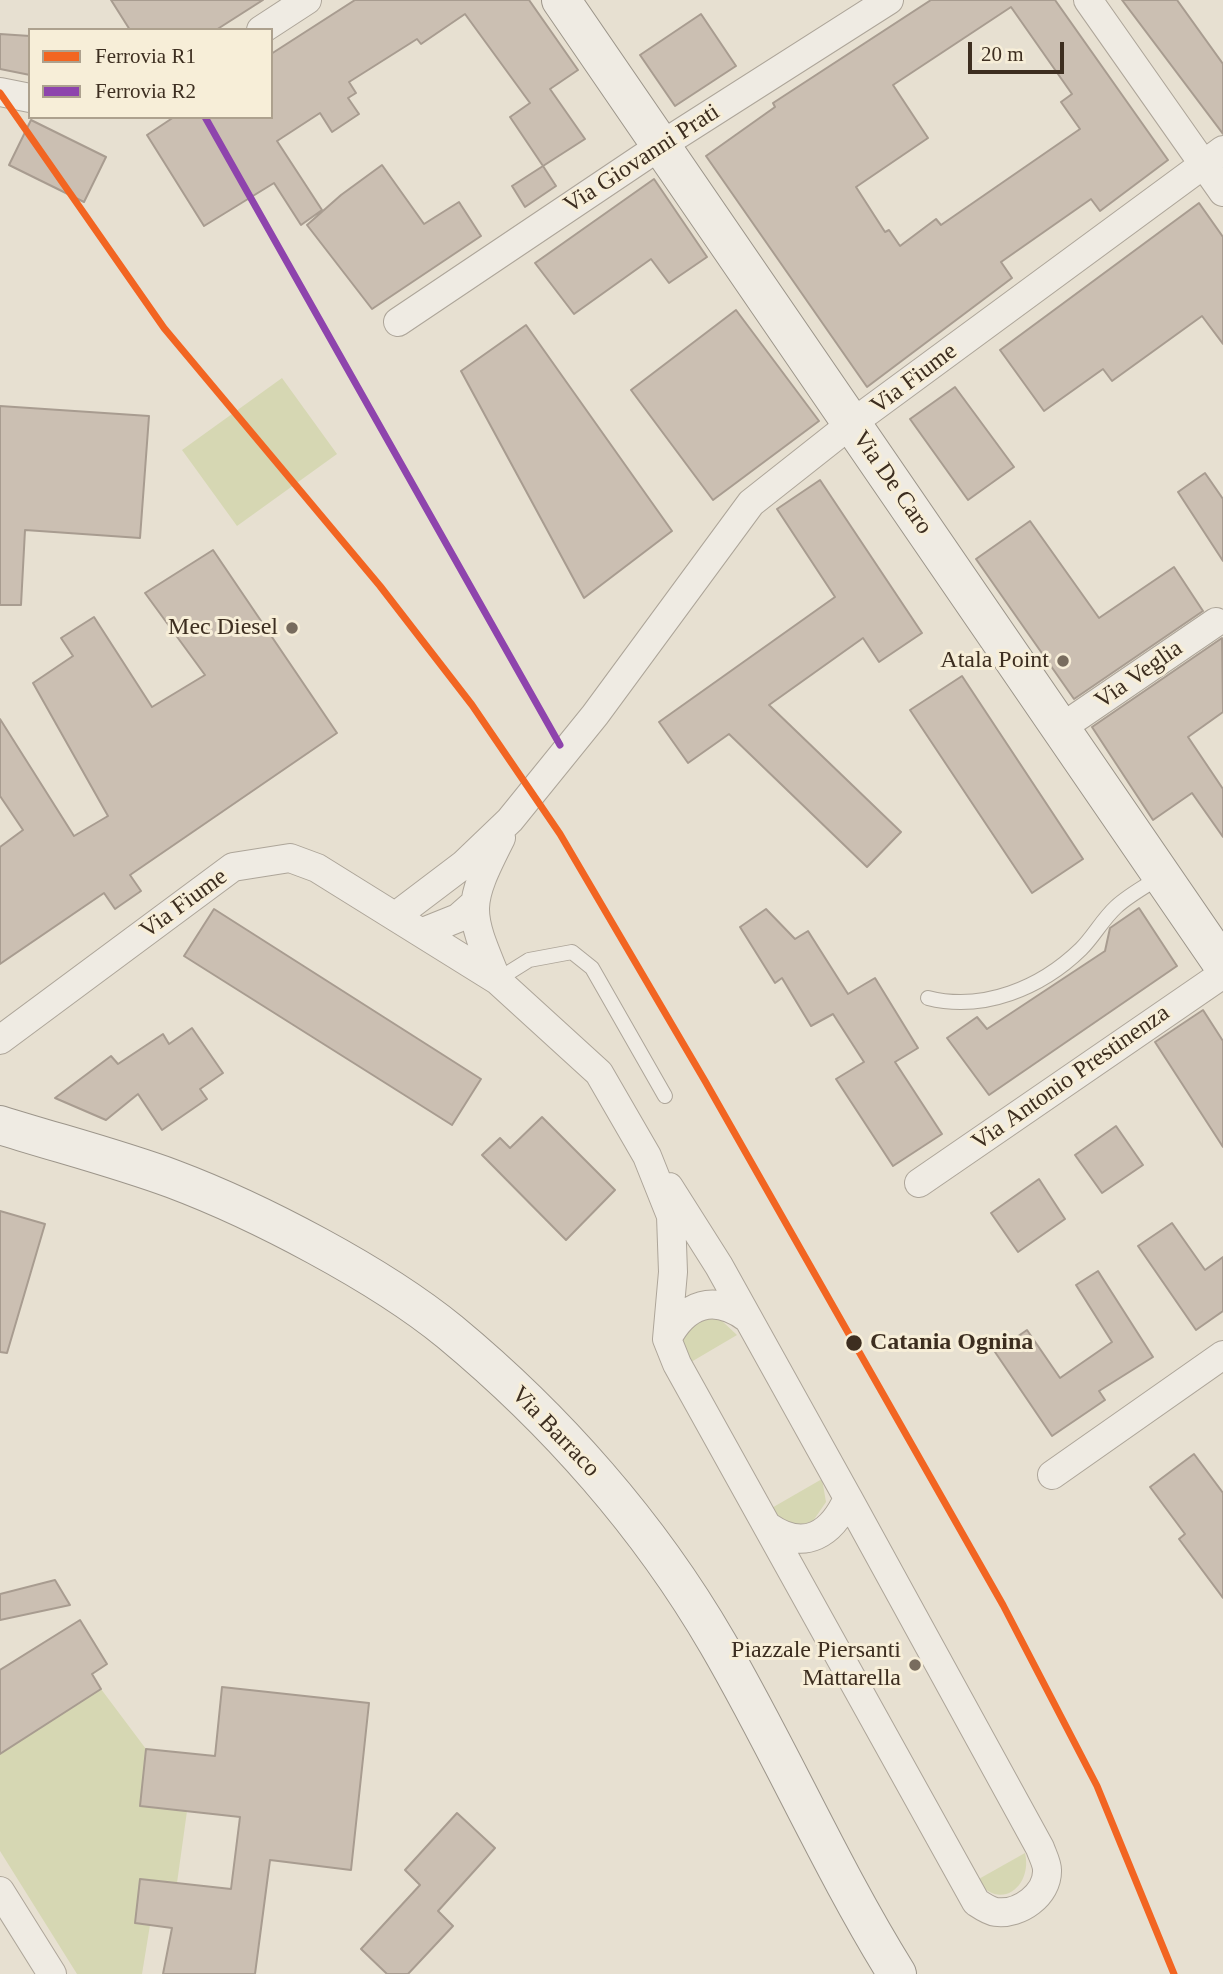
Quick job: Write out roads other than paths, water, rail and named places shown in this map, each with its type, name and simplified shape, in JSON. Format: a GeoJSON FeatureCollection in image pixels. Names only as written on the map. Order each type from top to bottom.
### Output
{"type":"FeatureCollection","features":[{"type":"Feature","properties":{"kind":"main road","name":"Via De Caro"},"geometry":{"type":"LineString","coordinates":[[561,0],[1223,965]]}},
{"type":"Feature","properties":{"kind":"main road","name":"Via Barraco"},"geometry":{"type":"LineString","coordinates":[[0,1125],[173,1180],[276,1226],[371,1279],[448,1330],[514,1390],[593,1468],[666,1565],[718,1642],[897,1974]]}},
{"type":"Feature","properties":{"kind":"street"},"geometry":{"type":"LineString","coordinates":[[264,28],[307,0]]}},
{"type":"Feature","properties":{"kind":"street","name":"Via Giovanni Prati"},"geometry":{"type":"LineString","coordinates":[[398,322],[660,146],[889,0]]}},
{"type":"Feature","properties":{"kind":"street"},"geometry":{"type":"LineString","coordinates":[[1088,0],[1213,157],[1223,192]]}},
{"type":"Feature","properties":{"kind":"street"},"geometry":{"type":"LineString","coordinates":[[0,92],[28,98]]}},
{"type":"Feature","properties":{"kind":"street","name":"Via Fiume"},"geometry":{"type":"LineString","coordinates":[[510,820],[595,715],[751,503],[851,424],[1213,157]]}},
{"type":"Feature","properties":{"kind":"street","name":"Via Veglia"},"geometry":{"type":"LineString","coordinates":[[1061,728],[1216,622]]}},
{"type":"Feature","properties":{"kind":"street"},"geometry":{"type":"LineString","coordinates":[[497,980],[475,926],[475,903],[477,887],[510,820]]}},
{"type":"Feature","properties":{"kind":"street"},"geometry":{"type":"LineString","coordinates":[[397,915],[463,865],[510,820]]}},
{"type":"Feature","properties":{"kind":"street","name":"Via Fiume"},"geometry":{"type":"LineString","coordinates":[[0,1040],[233,867],[290,858],[317,867],[497,980],[599,1073],[647,1156]]}},
{"type":"Feature","properties":{"kind":"street"},"geometry":{"type":"LineString","coordinates":[[423,932],[458,918],[475,903]]}},
{"type":"Feature","properties":{"kind":"street","name":"Via Antonio Prestinenza"},"geometry":{"type":"LineString","coordinates":[[919,1183],[1223,974]]}},
{"type":"Feature","properties":{"kind":"street"},"geometry":{"type":"LineString","coordinates":[[647,1156],[693,1222],[1040,1848],[1047,1869],[1044,1887],[1029,1903],[1013,1912],[993,1912],[976,1902],[769,1527],[690,1391],[667,1339],[673,1272],[671,1216],[647,1156]]}},
{"type":"Feature","properties":{"kind":"street"},"geometry":{"type":"LineString","coordinates":[[667,1339],[677,1321],[693,1309],[712,1304],[732,1307],[747,1318]]}},
{"type":"Feature","properties":{"kind":"street"},"geometry":{"type":"LineString","coordinates":[[1052,1475],[1223,1355]]}},
{"type":"Feature","properties":{"kind":"street"},"geometry":{"type":"LineString","coordinates":[[769,1527],[785,1538],[803,1540],[821,1534],[839,1519],[848,1498]]}},
{"type":"Feature","properties":{"kind":"street"},"geometry":{"type":"LineString","coordinates":[[0,1891],[52,1974]]}},
{"type":"Feature","properties":{"kind":"lane"},"geometry":{"type":"LineString","coordinates":[[928,998],[951,1004],[979,1002],[1005,996],[1037,980],[1083,947],[1118,905],[1162,876]]}},
{"type":"Feature","properties":{"kind":"lane"},"geometry":{"type":"LineString","coordinates":[[497,980],[529,960],[572,952],[592,968],[665,1096]]}},
{"type":"Feature","properties":{"kind":"rail line","name":"R1"},"geometry":{"type":"LineString","coordinates":[[0,93],[164,328],[380,586],[472,705],[560,834],[705,1081],[1003,1605],[1097,1786],[1174,1974]]}},
{"type":"Feature","properties":{"kind":"rail line","name":"R2"},"geometry":{"type":"LineString","coordinates":[[206,119],[560,745]]}},
{"type":"Feature","properties":{"kind":"place","name":"Mec Diesel"},"geometry":{"type":"Point","coordinates":[292,628]}},
{"type":"Feature","properties":{"kind":"place","name":"Atala Point"},"geometry":{"type":"Point","coordinates":[1063,661]}},
{"type":"Feature","properties":{"kind":"place","name":"Catania Ognina"},"geometry":{"type":"Point","coordinates":[854,1343]}},
{"type":"Feature","properties":{"kind":"place","name":"Piazzale Piersanti Mattarella"},"geometry":{"type":"Point","coordinates":[915,1665]}}]}
